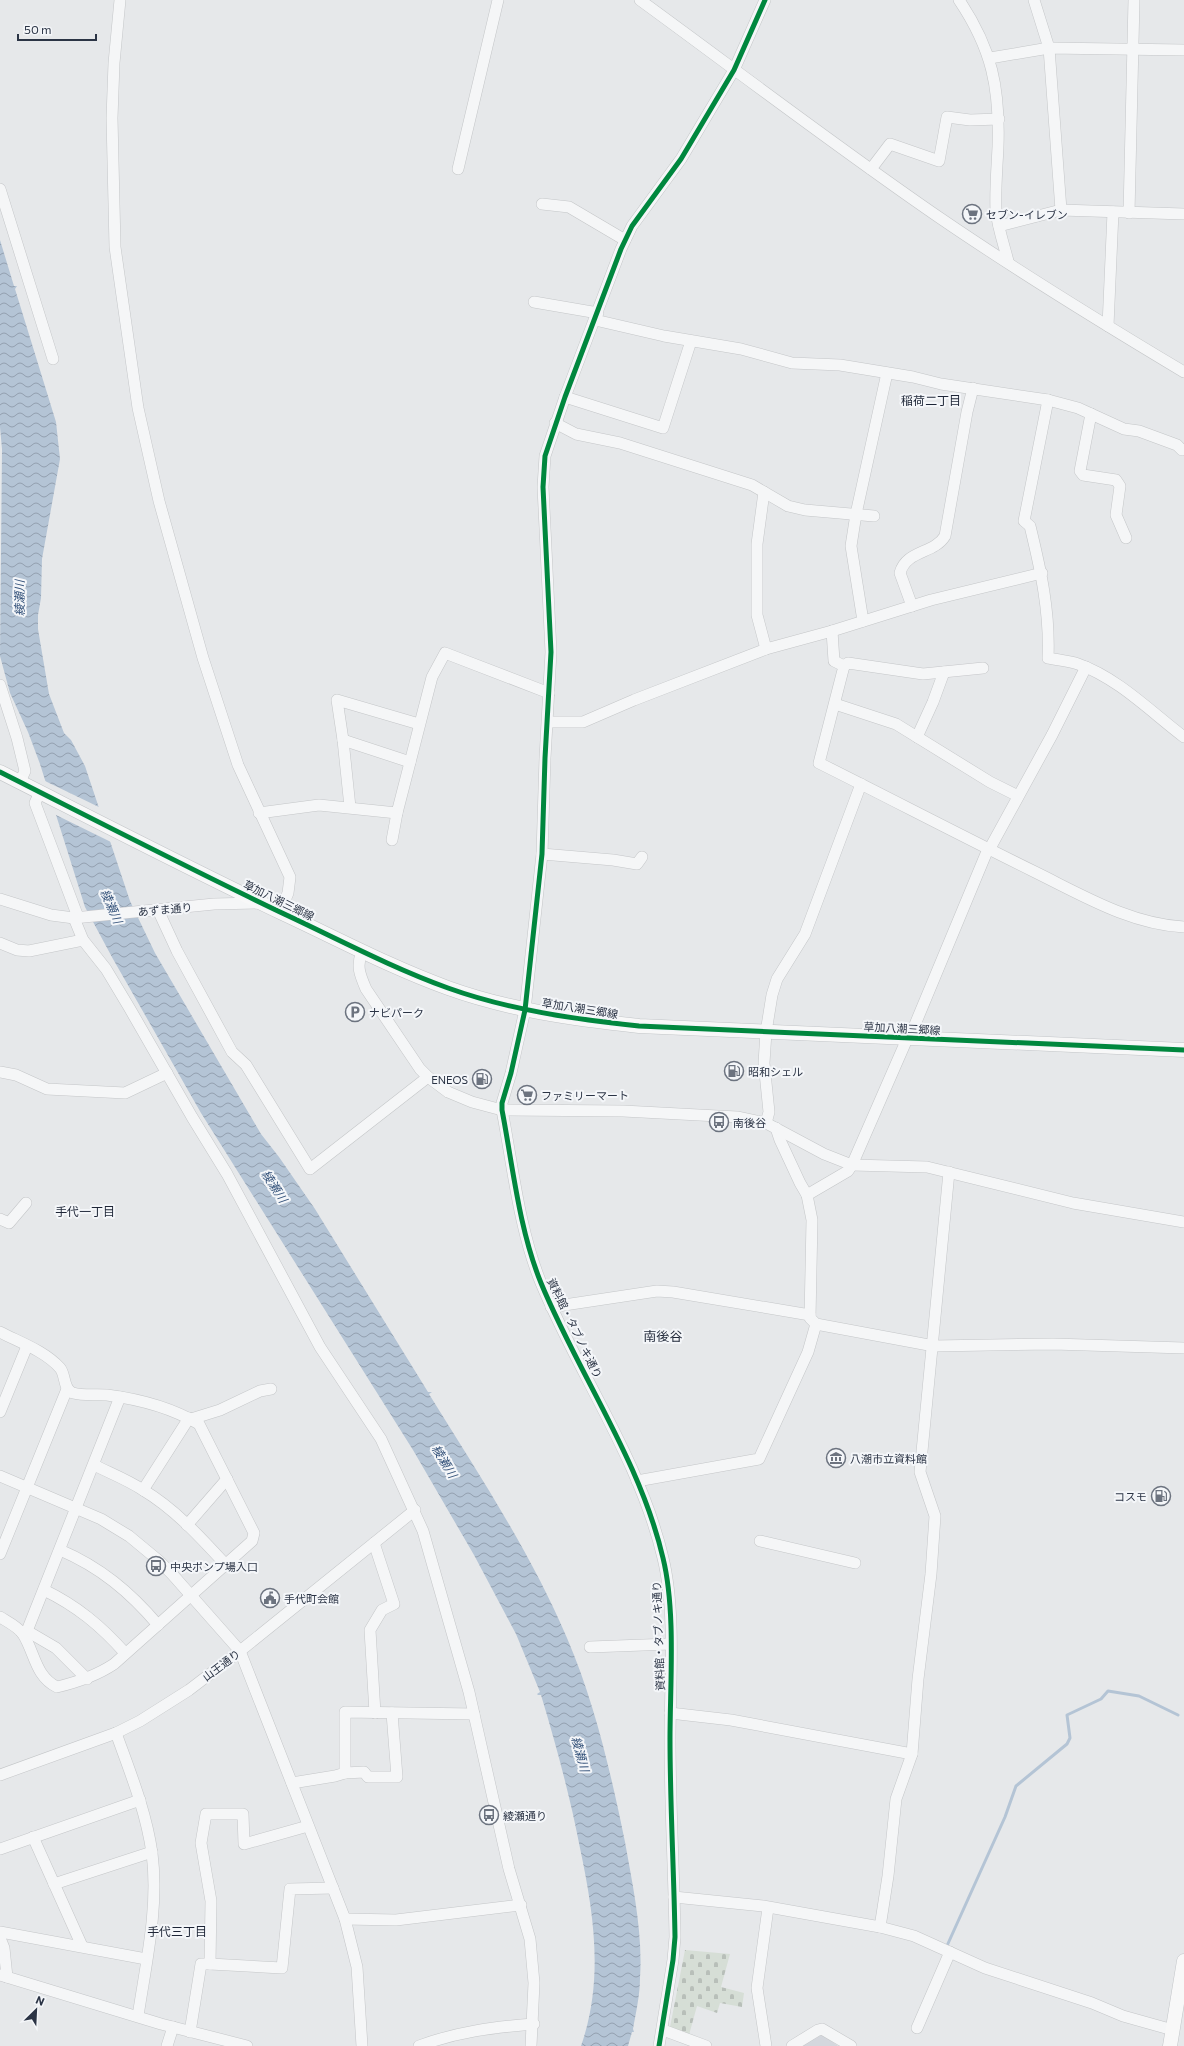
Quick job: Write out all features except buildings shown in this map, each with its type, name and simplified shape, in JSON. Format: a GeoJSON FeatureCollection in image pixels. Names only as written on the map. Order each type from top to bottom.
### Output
{"type":"FeatureCollection","features":[{"type":"Feature","properties":{"kind":"main road","name":"草加八潮三郷線"},"geometry":{"type":"LineString","coordinates":[[0,772],[362,952],[404,971],[449,988],[525,1010],[593,1021],[639,1026],[1184,1050]]}},
{"type":"Feature","properties":{"kind":"main road"},"geometry":{"type":"LineString","coordinates":[[1170,2046],[1173,2030],[1181,2007],[1184,1961]]}},
{"type":"Feature","properties":{"kind":"street"},"geometry":{"type":"LineString","coordinates":[[120,0],[114,63],[112,118],[115,247],[138,408],[161,509],[203,658],[238,766],[290,877],[288,893],[280,912]]}},
{"type":"Feature","properties":{"kind":"street"},"geometry":{"type":"LineString","coordinates":[[458,169],[498,0]]}},
{"type":"Feature","properties":{"kind":"street"},"geometry":{"type":"LineString","coordinates":[[640,0],[734,70],[940,218],[1108,326],[1184,372]]}},
{"type":"Feature","properties":{"kind":"street"},"geometry":{"type":"LineString","coordinates":[[502,1110],[502,1103],[512,1073],[525,1010],[542,854],[551,652],[543,471],[545,456],[555,423],[625,240],[632,226],[680,159],[734,70],[766,0]]}},
{"type":"Feature","properties":{"kind":"street"},"geometry":{"type":"LineString","coordinates":[[959,0],[980,35],[990,58],[997,94],[999,119],[996,196],[999,226],[1008,261]]}},
{"type":"Feature","properties":{"kind":"street"},"geometry":{"type":"LineString","coordinates":[[1034,0],[1049,48],[1061,210]]}},
{"type":"Feature","properties":{"kind":"street"},"geometry":{"type":"LineString","coordinates":[[1129,213],[1134,0]]}},
{"type":"Feature","properties":{"kind":"street"},"geometry":{"type":"LineString","coordinates":[[990,58],[1049,48],[1184,50]]}},
{"type":"Feature","properties":{"kind":"street"},"geometry":{"type":"LineString","coordinates":[[871,169],[890,144],[938,161],[947,117],[970,120],[999,119]]}},
{"type":"Feature","properties":{"kind":"street"},"geometry":{"type":"LineString","coordinates":[[0,189],[53,359]]}},
{"type":"Feature","properties":{"kind":"street"},"geometry":{"type":"LineString","coordinates":[[542,204],[569,207],[625,240]]}},
{"type":"Feature","properties":{"kind":"street"},"geometry":{"type":"LineString","coordinates":[[999,226],[1061,210],[1184,214]]}},
{"type":"Feature","properties":{"kind":"street"},"geometry":{"type":"LineString","coordinates":[[1108,326],[1113,212]]}},
{"type":"Feature","properties":{"kind":"street"},"geometry":{"type":"LineString","coordinates":[[534,302],[691,341],[741,349],[792,363],[840,365],[913,376],[941,384],[1048,400],[1078,408],[1124,429],[1139,431],[1177,445],[1182,450]]}},
{"type":"Feature","properties":{"kind":"street"},"geometry":{"type":"LineString","coordinates":[[565,397],[663,428],[691,341]]}},
{"type":"Feature","properties":{"kind":"street"},"geometry":{"type":"LineString","coordinates":[[863,621],[851,554],[856,514],[887,373]]}},
{"type":"Feature","properties":{"kind":"street"},"geometry":{"type":"LineString","coordinates":[[912,606],[900,573],[904,562],[910,556],[938,545],[945,536],[967,412],[973,388]]}},
{"type":"Feature","properties":{"kind":"street"},"geometry":{"type":"LineString","coordinates":[[1048,400],[1024,521],[1030,526],[1042,573],[1047,601],[1049,634],[1048,658],[1086,667],[1113,682],[1184,738]]}},
{"type":"Feature","properties":{"kind":"street"},"geometry":{"type":"LineString","coordinates":[[1091,414],[1080,471],[1083,475],[1116,480],[1120,486],[1116,515],[1126,538]]}},
{"type":"Feature","properties":{"kind":"street"},"geometry":{"type":"LineString","coordinates":[[555,423],[576,434],[628,446],[752,486],[782,503],[799,509],[874,516]]}},
{"type":"Feature","properties":{"kind":"street"},"geometry":{"type":"LineString","coordinates":[[764,492],[757,544],[757,615],[766,649]]}},
{"type":"Feature","properties":{"kind":"street"},"geometry":{"type":"LineString","coordinates":[[548,722],[583,722],[646,695],[766,649],[832,631],[912,606],[1042,573]]}},
{"type":"Feature","properties":{"kind":"street"},"geometry":{"type":"LineString","coordinates":[[832,631],[834,661],[844,666]]}},
{"type":"Feature","properties":{"kind":"street"},"geometry":{"type":"LineString","coordinates":[[392,840],[397,813],[432,677],[445,653],[550,693]]}},
{"type":"Feature","properties":{"kind":"street"},"geometry":{"type":"LineString","coordinates":[[983,668],[923,674],[848,663],[844,666],[835,704],[818,762],[988,849],[1125,914],[1157,924],[1184,927]]}},
{"type":"Feature","properties":{"kind":"street"},"geometry":{"type":"LineString","coordinates":[[807,1195],[848,1170],[852,1164],[908,1039],[988,849],[1052,735],[1086,667]]}},
{"type":"Feature","properties":{"kind":"street"},"geometry":{"type":"LineString","coordinates":[[917,737],[933,702],[944,672]]}},
{"type":"Feature","properties":{"kind":"street"},"geometry":{"type":"LineString","coordinates":[[0,685],[17,738],[25,771],[20,782]]}},
{"type":"Feature","properties":{"kind":"street"},"geometry":{"type":"LineString","coordinates":[[350,807],[337,700],[419,724]]}},
{"type":"Feature","properties":{"kind":"street"},"geometry":{"type":"LineString","coordinates":[[835,704],[887,720],[990,782],[1018,796]]}},
{"type":"Feature","properties":{"kind":"street"},"geometry":{"type":"LineString","coordinates":[[343,740],[410,762]]}},
{"type":"Feature","properties":{"kind":"street"},"geometry":{"type":"LineString","coordinates":[[637,1481],[759,1459],[808,1352],[813,1319],[812,1220],[807,1195],[771,1125],[764,1075],[766,1032],[772,995],[777,979],[805,934],[861,784]]}},
{"type":"Feature","properties":{"kind":"street"},"geometry":{"type":"LineString","coordinates":[[37,791],[35,803],[80,917],[83,940],[106,969],[227,1174],[313,1334],[381,1439],[415,1510],[423,1531],[474,1714],[506,1856],[521,1905],[532,1953],[534,2024],[531,2046]]}},
{"type":"Feature","properties":{"kind":"street"},"geometry":{"type":"LineString","coordinates":[[259,813],[319,804],[397,813]]}},
{"type":"Feature","properties":{"kind":"street"},"geometry":{"type":"LineString","coordinates":[[542,854],[613,860],[637,864],[642,856]]}},
{"type":"Feature","properties":{"kind":"street","name":"あずま通り"},"geometry":{"type":"LineString","coordinates":[[0,899],[51,915],[80,917],[214,904],[261,903]]}},
{"type":"Feature","properties":{"kind":"street"},"geometry":{"type":"LineString","coordinates":[[152,910],[177,951],[232,1052],[246,1065],[310,1169],[428,1077]]}},
{"type":"Feature","properties":{"kind":"street"},"geometry":{"type":"LineString","coordinates":[[0,943],[17,950],[29,951],[83,940]]}},
{"type":"Feature","properties":{"kind":"street"},"geometry":{"type":"LineString","coordinates":[[362,952],[358,965],[359,975],[366,989],[420,1068],[428,1077],[448,1092],[472,1102],[502,1110],[623,1111],[737,1117],[771,1125],[824,1154],[852,1164],[908,1165],[949,1172],[1073,1203],[1184,1222]]}},
{"type":"Feature","properties":{"kind":"street"},"geometry":{"type":"LineString","coordinates":[[0,1072],[16,1075],[46,1089],[125,1093],[167,1073]]}},
{"type":"Feature","properties":{"kind":"street","name":"資料館・タブノキ通り"},"geometry":{"type":"LineString","coordinates":[[502,1110],[529,1244],[540,1279],[551,1307],[637,1481],[657,1536],[666,1572],[670,1644],[674,1896],[673,1960],[663,2030],[659,2046]]}},
{"type":"Feature","properties":{"kind":"street"},"geometry":{"type":"LineString","coordinates":[[880,1927],[888,1876],[896,1799],[912,1754],[931,1574],[935,1516],[920,1472],[934,1346],[949,1172]]}},
{"type":"Feature","properties":{"kind":"street"},"geometry":{"type":"LineString","coordinates":[[0,1219],[9,1223],[26,1203]]}},
{"type":"Feature","properties":{"kind":"street"},"geometry":{"type":"LineString","coordinates":[[551,1307],[657,1291],[673,1292],[813,1319],[934,1346],[1061,1344],[1184,1348]]}},
{"type":"Feature","properties":{"kind":"street"},"geometry":{"type":"LineString","coordinates":[[0,1332],[44,1355],[60,1367],[64,1374],[67,1389],[0,1554]]}},
{"type":"Feature","properties":{"kind":"street"},"geometry":{"type":"LineString","coordinates":[[0,1412],[26,1346]]}},
{"type":"Feature","properties":{"kind":"street"},"geometry":{"type":"LineString","coordinates":[[67,1389],[72,1393],[120,1398],[159,1407],[190,1418],[199,1424],[254,1534],[252,1541],[114,1664],[88,1678],[57,1687],[52,1685],[39,1672],[24,1632],[44,1590],[120,1398]]}},
{"type":"Feature","properties":{"kind":"street"},"geometry":{"type":"LineString","coordinates":[[143,1490],[190,1418],[220,1410],[260,1391],[271,1389]]}},
{"type":"Feature","properties":{"kind":"street"},"geometry":{"type":"LineString","coordinates":[[94,1465],[143,1490],[200,1536],[226,1565]]}},
{"type":"Feature","properties":{"kind":"street"},"geometry":{"type":"LineString","coordinates":[[0,1476],[101,1519],[129,1536],[158,1560],[191,1594],[240,1651],[345,1919],[357,1967],[362,2046]]}},
{"type":"Feature","properties":{"kind":"street"},"geometry":{"type":"LineString","coordinates":[[187,1526],[227,1480]]}},
{"type":"Feature","properties":{"kind":"street","name":"山王通り"},"geometry":{"type":"LineString","coordinates":[[0,1775],[116,1733],[140,1721],[189,1690],[240,1651],[415,1510]]}},
{"type":"Feature","properties":{"kind":"street"},"geometry":{"type":"LineString","coordinates":[[760,1541],[855,1563]]}},
{"type":"Feature","properties":{"kind":"street"},"geometry":{"type":"LineString","coordinates":[[374,1543],[394,1604],[382,1610],[370,1630],[375,1713]]}},
{"type":"Feature","properties":{"kind":"street"},"geometry":{"type":"LineString","coordinates":[[60,1550],[80,1558],[115,1581],[138,1602],[158,1625]]}},
{"type":"Feature","properties":{"kind":"street"},"geometry":{"type":"LineString","coordinates":[[44,1590],[65,1600],[83,1612],[104,1630],[125,1653]]}},
{"type":"Feature","properties":{"kind":"street"},"geometry":{"type":"LineString","coordinates":[[0,1618],[56,1648],[88,1678]]}},
{"type":"Feature","properties":{"kind":"street"},"geometry":{"type":"LineString","coordinates":[[590,1647],[670,1644]]}},
{"type":"Feature","properties":{"kind":"street"},"geometry":{"type":"LineString","coordinates":[[345,1773],[346,1712],[474,1714]]}},
{"type":"Feature","properties":{"kind":"street"},"geometry":{"type":"LineString","coordinates":[[292,1783],[345,1773],[364,1772],[368,1777],[397,1777],[392,1713]]}},
{"type":"Feature","properties":{"kind":"street"},"geometry":{"type":"LineString","coordinates":[[670,1713],[731,1720],[912,1754]]}},
{"type":"Feature","properties":{"kind":"street"},"geometry":{"type":"LineString","coordinates":[[116,1733],[140,1800],[152,1852],[153,1910],[138,2016]]}},
{"type":"Feature","properties":{"kind":"street"},"geometry":{"type":"LineString","coordinates":[[0,1849],[140,1800]]}},
{"type":"Feature","properties":{"kind":"street"},"geometry":{"type":"LineString","coordinates":[[210,1964],[211,1901],[201,1844],[206,1814],[244,1814],[244,1844],[308,1826]]}},
{"type":"Feature","properties":{"kind":"street"},"geometry":{"type":"LineString","coordinates":[[33,1837],[82,1946]]}},
{"type":"Feature","properties":{"kind":"street"},"geometry":{"type":"LineString","coordinates":[[54,1884],[152,1852]]}},
{"type":"Feature","properties":{"kind":"street"},"geometry":{"type":"LineString","coordinates":[[190,2032],[201,1964],[282,1968],[290,1889],[333,1888]]}},
{"type":"Feature","properties":{"kind":"street"},"geometry":{"type":"LineString","coordinates":[[674,1896],[768,1908],[880,1927],[914,1936],[985,1968],[1092,2002],[1123,2016],[1173,2030]]}},
{"type":"Feature","properties":{"kind":"street"},"geometry":{"type":"LineString","coordinates":[[345,1919],[396,1920],[521,1905]]}},
{"type":"Feature","properties":{"kind":"street"},"geometry":{"type":"LineString","coordinates":[[766,2046],[757,1988],[768,1908]]}},
{"type":"Feature","properties":{"kind":"street"},"geometry":{"type":"LineString","coordinates":[[0,1932],[146,1958]]}},
{"type":"Feature","properties":{"kind":"street"},"geometry":{"type":"LineString","coordinates":[[0,1938],[4,1948],[3,1976],[190,2032],[248,2046]]}},
{"type":"Feature","properties":{"kind":"street"},"geometry":{"type":"LineString","coordinates":[[917,2028],[946,1950]]}},
{"type":"Feature","properties":{"kind":"street"},"geometry":{"type":"LineString","coordinates":[[419,2046],[437,2039],[473,2030],[534,2024]]}},
{"type":"Feature","properties":{"kind":"street"},"geometry":{"type":"LineString","coordinates":[[167,2046],[173,2027]]}},
{"type":"Feature","properties":{"kind":"street"},"geometry":{"type":"LineString","coordinates":[[792,2046],[822,2029],[851,2046]]}},
{"type":"Feature","properties":{"kind":"street"},"geometry":{"type":"LineString","coordinates":[[663,2030],[706,2046]]}},
{"type":"Feature","properties":{"kind":"shaded area"},"geometry":{"type":"Polygon","coordinates":[[[823,2035],[838,2046],[802,2046],[815,2036],[823,2035]]]}},
{"type":"Feature","properties":{"kind":"green space"},"geometry":{"type":"Polygon","coordinates":[[[685,1950],[730,1954],[721,1987],[744,1993],[742,2007],[720,2003],[717,2013],[697,2006],[689,2035],[670,2027],[685,1950]]]}},
{"type":"Feature","properties":{"kind":"water","name":"綾瀬川"},"geometry":{"type":"Polygon","coordinates":[[[0,240],[14,286],[17,286],[15,289],[56,422],[60,459],[42,559],[41,598],[38,615],[38,629],[49,694],[64,733],[71,740],[85,766],[130,901],[155,953],[261,1134],[315,1209],[428,1392],[432,1392],[429,1394],[520,1544],[553,1606],[567,1638],[586,1688],[608,1765],[625,1842],[637,1910],[641,1961],[640,1984],[633,2029],[634,2032],[632,2032],[628,2046],[581,2046],[593,1997],[593,1923],[576,1829],[557,1752],[541,1695],[537,1694],[540,1692],[516,1634],[474,1555],[413,1450],[201,1113],[85,907],[40,764],[28,732],[10,693],[0,656],[2,449],[0,427],[0,240]]]}},
{"type":"Feature","properties":{"kind":"pier"},"geometry":{"type":"Polygon","coordinates":[[[43,780],[103,809],[113,843],[54,814],[43,780]]]}},
{"type":"Feature","properties":{"kind":"waterway"},"geometry":{"type":"LineString","coordinates":[[946,1948],[1005,1817],[1016,1786],[1067,1744],[1070,1738],[1067,1715],[1101,1699],[1108,1691],[1139,1696],[1178,1715]]}},
{"type":"Feature","properties":{"kind":"cycle path"},"geometry":{"type":"LineString","coordinates":[[659,2046],[673,1960],[675,1937],[670,1764],[671,1624],[667,1579],[653,1522],[640,1487],[608,1418],[556,1317],[533,1262],[517,1198],[502,1103],[511,1073],[525,1010],[542,854],[545,758],[551,652],[543,487],[545,456],[565,397],[621,249],[632,226],[681,159],[734,70],[765,0]]}},
{"type":"Feature","properties":{"kind":"cycle path"},"geometry":{"type":"LineString","coordinates":[[0,772],[210,878],[384,962],[426,980],[471,996],[518,1008],[566,1017],[639,1026],[1184,1050]]}},
{"type":"Feature","properties":{"kind":"place","name":"セブン-イレブン"},"geometry":{"type":"Point","coordinates":[972,214]}},
{"type":"Feature","properties":{"kind":"place","name":"ナビパーク"},"geometry":{"type":"Point","coordinates":[355,1012]}},
{"type":"Feature","properties":{"kind":"place","name":"昭和シェル"},"geometry":{"type":"Point","coordinates":[734,1071]}},
{"type":"Feature","properties":{"kind":"place","name":"ENEOS"},"geometry":{"type":"Point","coordinates":[482,1079]}},
{"type":"Feature","properties":{"kind":"place","name":"ファミリーマート"},"geometry":{"type":"Point","coordinates":[527,1095]}},
{"type":"Feature","properties":{"kind":"place","name":"南後谷"},"geometry":{"type":"Point","coordinates":[719,1122]}},
{"type":"Feature","properties":{"kind":"place","name":"八潮市立資料館"},"geometry":{"type":"Point","coordinates":[836,1458]}},
{"type":"Feature","properties":{"kind":"place","name":"コスモ"},"geometry":{"type":"Point","coordinates":[1161,1496]}},
{"type":"Feature","properties":{"kind":"place","name":"中央ポンプ場入口"},"geometry":{"type":"Point","coordinates":[156,1566]}},
{"type":"Feature","properties":{"kind":"place","name":"手代町会館"},"geometry":{"type":"Point","coordinates":[270,1598]}},
{"type":"Feature","properties":{"kind":"place","name":"綾瀬通り"},"geometry":{"type":"Point","coordinates":[489,1815]}},
{"type":"Feature","properties":{"kind":"district","name":"稲荷二丁目"},"geometry":{"type":"Point","coordinates":[931,400]}},
{"type":"Feature","properties":{"kind":"district","name":"手代一丁目"},"geometry":{"type":"Point","coordinates":[85,1211]}},
{"type":"Feature","properties":{"kind":"district","name":"南後谷"},"geometry":{"type":"Point","coordinates":[663,1336]}},
{"type":"Feature","properties":{"kind":"district","name":"手代三丁目"},"geometry":{"type":"Point","coordinates":[177,1931]}}]}
